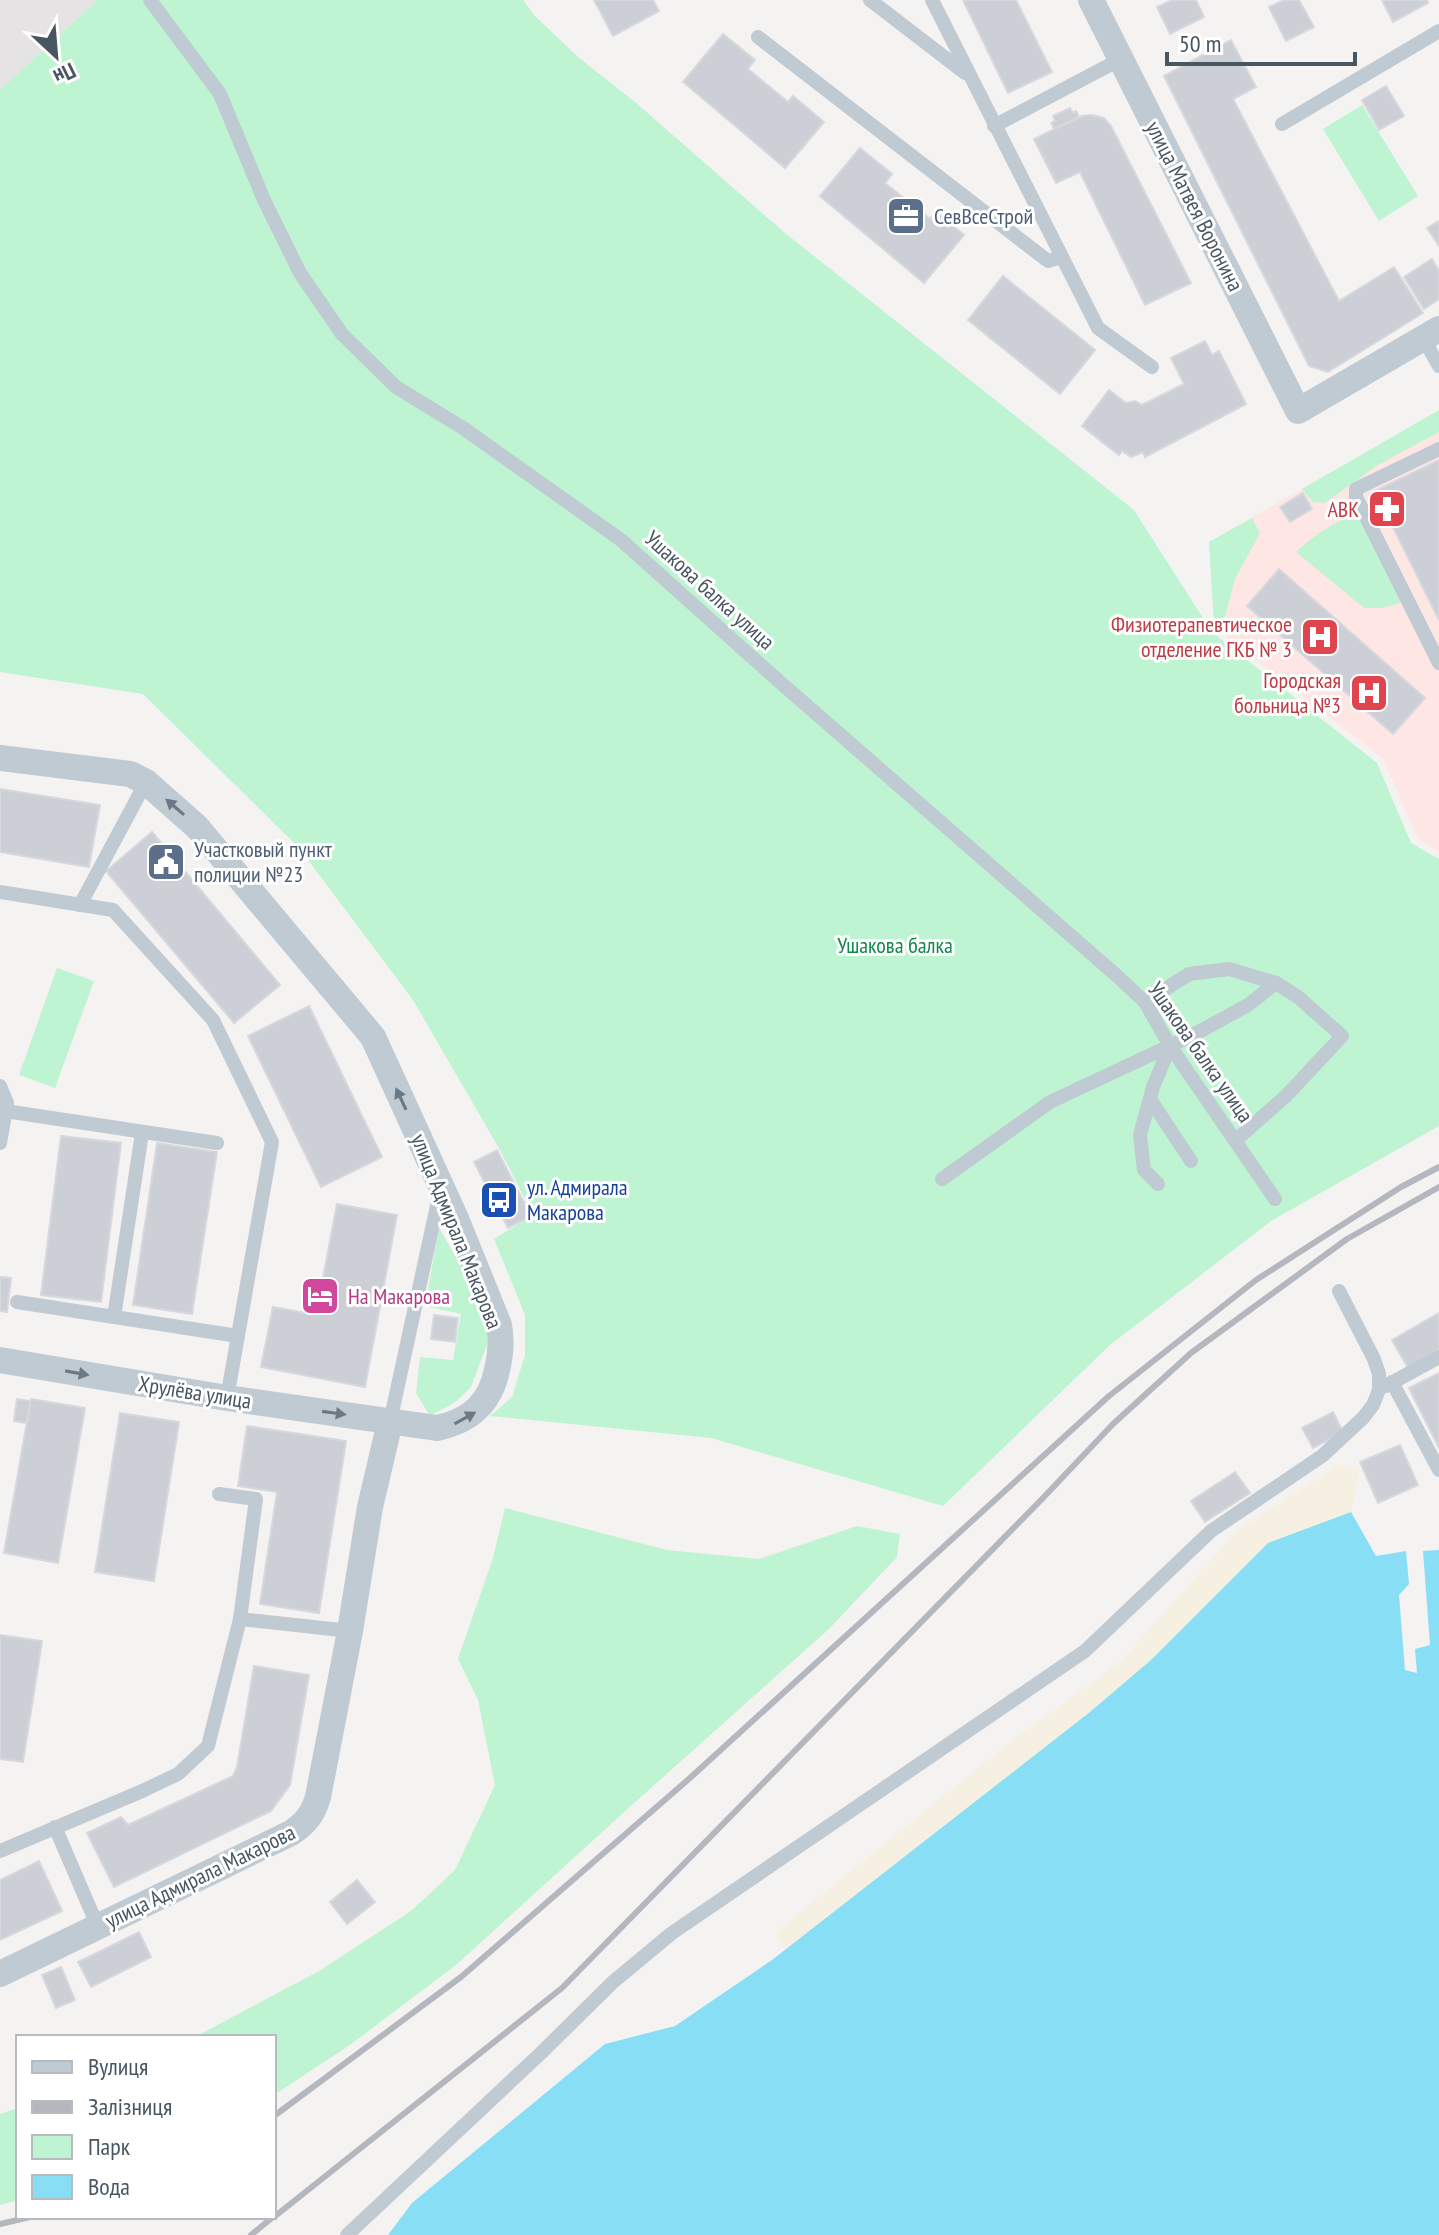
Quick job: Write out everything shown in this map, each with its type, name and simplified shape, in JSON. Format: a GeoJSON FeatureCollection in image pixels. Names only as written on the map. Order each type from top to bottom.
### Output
{"type":"FeatureCollection","features":[{"type":"Feature","properties":{"kind":"street","name":"улица Матвея Воронина"},"geometry":{"type":"LineString","coordinates":[[1091,0],[1298,411],[1431,333]]}},
{"type":"Feature","properties":{"kind":"street","name":"улица Адмирала Макарова"},"geometry":{"type":"LineString","coordinates":[[0,758],[130,774],[146,782],[197,827],[373,1037],[441,1186],[499,1325],[502,1341],[494,1384],[482,1407],[473,1414],[452,1425],[437,1428],[390,1422],[370,1507],[350,1631],[314,1812],[291,1833],[0,1974]]}},
{"type":"Feature","properties":{"kind":"street","name":"Хрулёва улица"},"geometry":{"type":"LineString","coordinates":[[0,1360],[390,1422]]}},
{"type":"Feature","properties":{"kind":"lane","name":"Ушакова балка улица"},"geometry":{"type":"LineString","coordinates":[[150,0],[220,94],[264,200],[300,273],[342,334],[396,387],[463,428],[621,540],[1116,975],[1145,1002],[1170,1046],[1275,1199]]}},
{"type":"Feature","properties":{"kind":"lane"},"geometry":{"type":"LineString","coordinates":[[870,0],[969,76]]}},
{"type":"Feature","properties":{"kind":"lane"},"geometry":{"type":"LineString","coordinates":[[932,0],[1098,328],[1152,367]]}},
{"type":"Feature","properties":{"kind":"lane"},"geometry":{"type":"LineString","coordinates":[[1282,124],[1439,31]]}},
{"type":"Feature","properties":{"kind":"lane"},"geometry":{"type":"LineString","coordinates":[[758,37],[1048,261],[1061,257]]}},
{"type":"Feature","properties":{"kind":"lane"},"geometry":{"type":"LineString","coordinates":[[994,126],[1121,59]]}},
{"type":"Feature","properties":{"kind":"lane"},"geometry":{"type":"LineString","coordinates":[[1431,333],[1439,366]]}},
{"type":"Feature","properties":{"kind":"lane"},"geometry":{"type":"LineString","coordinates":[[1439,449],[1356,489],[1356,497],[1439,663]]}},
{"type":"Feature","properties":{"kind":"lane"},"geometry":{"type":"LineString","coordinates":[[80,905],[146,782]]}},
{"type":"Feature","properties":{"kind":"lane"},"geometry":{"type":"LineString","coordinates":[[0,892],[113,910],[213,1020],[272,1142],[227,1398]]}},
{"type":"Feature","properties":{"kind":"lane"},"geometry":{"type":"LineString","coordinates":[[1145,1002],[1189,974],[1229,969],[1276,983],[1298,997],[1342,1036],[1287,1095],[1236,1140]]}},
{"type":"Feature","properties":{"kind":"lane"},"geometry":{"type":"LineString","coordinates":[[942,1179],[1050,1102],[1170,1046],[1248,1005],[1276,983]]}},
{"type":"Feature","properties":{"kind":"lane"},"geometry":{"type":"LineString","coordinates":[[1158,1184],[1144,1170],[1140,1135],[1170,1046]]}},
{"type":"Feature","properties":{"kind":"lane"},"geometry":{"type":"LineString","coordinates":[[0,1086],[7,1103],[0,1143]]}},
{"type":"Feature","properties":{"kind":"lane"},"geometry":{"type":"LineString","coordinates":[[1150,1099],[1191,1161]]}},
{"type":"Feature","properties":{"kind":"lane"},"geometry":{"type":"LineString","coordinates":[[5,1111],[217,1143]]}},
{"type":"Feature","properties":{"kind":"lane"},"geometry":{"type":"LineString","coordinates":[[114,1317],[142,1133]]}},
{"type":"Feature","properties":{"kind":"lane"},"geometry":{"type":"LineString","coordinates":[[390,1422],[441,1186]]}},
{"type":"Feature","properties":{"kind":"lane"},"geometry":{"type":"LineString","coordinates":[[1339,1291],[1385,1386],[1439,1470]]}},
{"type":"Feature","properties":{"kind":"lane"},"geometry":{"type":"LineString","coordinates":[[17,1302],[238,1336]]}},
{"type":"Feature","properties":{"kind":"lane"},"geometry":{"type":"LineString","coordinates":[[347,2235],[613,1982],[672,1933],[1085,1651],[1211,1531],[1322,1456],[1363,1418],[1385,1386],[1439,1357]]}},
{"type":"Feature","properties":{"kind":"lane"},"geometry":{"type":"LineString","coordinates":[[0,1851],[178,1774],[208,1746],[240,1619],[256,1499],[219,1494]]}},
{"type":"Feature","properties":{"kind":"lane"},"geometry":{"type":"LineString","coordinates":[[240,1619],[350,1631]]}},
{"type":"Feature","properties":{"kind":"lane"},"geometry":{"type":"LineString","coordinates":[[55,1827],[98,1927]]}},
{"type":"Feature","properties":{"kind":"shaded area"},"geometry":{"type":"Polygon","coordinates":[[[0,0],[97,0],[0,90],[0,0]]]}},
{"type":"Feature","properties":{"kind":"shaded area","name":"Городская больница №3"},"geometry":{"type":"Polygon","coordinates":[[[1439,411],[1439,852],[1418,839],[1383,759],[1214,627],[1209,542],[1439,411]]]}},
{"type":"Feature","properties":{"kind":"green space","name":"Ушакова балка"},"geometry":{"type":"Polygon","coordinates":[[[97,0],[523,0],[535,16],[578,57],[635,102],[785,233],[1134,510],[1212,632],[1377,763],[1411,843],[1439,859],[1439,1126],[1271,1221],[1110,1345],[943,1506],[711,1438],[490,1416],[512,1397],[525,1355],[525,1315],[494,1239],[533,1215],[500,1150],[413,1000],[299,848],[143,694],[0,672],[0,90],[97,0]]]}},
{"type":"Feature","properties":{"kind":"green space"},"geometry":{"type":"Polygon","coordinates":[[[1362,105],[1418,196],[1379,221],[1323,129],[1362,105]]]}},
{"type":"Feature","properties":{"kind":"green space"},"geometry":{"type":"Polygon","coordinates":[[[1439,410],[1439,432],[1378,465],[1325,503],[1313,502],[1302,489],[1439,410]]]}},
{"type":"Feature","properties":{"kind":"green space"},"geometry":{"type":"Polygon","coordinates":[[[1356,513],[1384,555],[1400,603],[1383,608],[1364,608],[1296,552],[1324,530],[1356,513]]]}},
{"type":"Feature","properties":{"kind":"green space"},"geometry":{"type":"Polygon","coordinates":[[[1252,518],[1260,533],[1235,579],[1225,617],[1214,624],[1209,542],[1252,518]]]}},
{"type":"Feature","properties":{"kind":"green space"},"geometry":{"type":"Polygon","coordinates":[[[57,968],[94,981],[55,1088],[19,1075],[57,968]]]}},
{"type":"Feature","properties":{"kind":"green space"},"geometry":{"type":"Polygon","coordinates":[[[439,1228],[488,1313],[490,1337],[471,1387],[457,1401],[430,1416],[416,1393],[420,1357],[453,1360],[461,1314],[425,1306],[439,1228]]]}},
{"type":"Feature","properties":{"kind":"green space"},"geometry":{"type":"Polygon","coordinates":[[[505,1508],[667,1550],[759,1559],[857,1526],[900,1534],[897,1557],[829,1629],[456,1965],[350,2045],[276,2094],[276,2035],[199,2035],[319,1971],[411,1911],[455,1870],[495,1785],[478,1700],[458,1659],[493,1558],[505,1508]]]}},
{"type":"Feature","properties":{"kind":"green space"},"geometry":{"type":"Polygon","coordinates":[[[16,2109],[16,2201],[0,2205],[0,2114],[16,2109]]]}},
{"type":"Feature","properties":{"kind":"sand"},"geometry":{"type":"Polygon","coordinates":[[[1340,1464],[1360,1469],[1351,1512],[1280,1545],[803,1973],[775,1933],[1006,1745],[1121,1661],[1238,1530],[1340,1464]]]}},
{"type":"Feature","properties":{"kind":"water"},"geometry":{"type":"Polygon","coordinates":[[[1351,1512],[1376,1556],[1406,1551],[1409,1584],[1399,1595],[1405,1670],[1417,1673],[1415,1649],[1430,1645],[1423,1551],[1439,1550],[1439,2235],[388,2235],[412,2203],[605,2044],[675,2026],[772,1960],[1090,1712],[1151,1660],[1268,1543],[1351,1512]]]}},
{"type":"Feature","properties":{"kind":"building"},"geometry":{"type":"Polygon","coordinates":[[[594,0],[653,0],[659,11],[613,36],[594,0]]]}},
{"type":"Feature","properties":{"kind":"building"},"geometry":{"type":"Polygon","coordinates":[[[963,0],[1016,0],[1052,72],[1008,93],[963,0]]]}},
{"type":"Feature","properties":{"kind":"building"},"geometry":{"type":"Polygon","coordinates":[[[1172,0],[1196,0],[1204,17],[1170,34],[1157,7],[1172,0]]]}},
{"type":"Feature","properties":{"kind":"building"},"geometry":{"type":"Polygon","coordinates":[[[1284,0],[1299,0],[1314,27],[1286,41],[1269,7],[1284,0]]]}},
{"type":"Feature","properties":{"kind":"building"},"geometry":{"type":"Polygon","coordinates":[[[1382,0],[1427,0],[1428,3],[1393,22],[1382,0]]]}},
{"type":"Feature","properties":{"kind":"building"},"geometry":{"type":"Polygon","coordinates":[[[723,34],[755,60],[748,69],[788,102],[793,96],[824,122],[785,168],[683,82],[723,34]]]}},
{"type":"Feature","properties":{"kind":"building"},"geometry":{"type":"Polygon","coordinates":[[[1231,40],[1256,87],[1233,99],[1339,301],[1394,267],[1423,313],[1328,372],[1309,366],[1164,76],[1231,40]]]}},
{"type":"Feature","properties":{"kind":"building"},"geometry":{"type":"Polygon","coordinates":[[[1386,86],[1404,116],[1379,130],[1362,100],[1386,86]]]}},
{"type":"Feature","properties":{"kind":"building"},"geometry":{"type":"Polygon","coordinates":[[[1070,108],[1079,117],[1054,129],[1051,123],[1055,121],[1053,116],[1070,108]]]}},
{"type":"Feature","properties":{"kind":"building"},"geometry":{"type":"Polygon","coordinates":[[[1082,116],[1104,118],[1111,126],[1191,283],[1145,305],[1080,172],[1056,183],[1034,139],[1082,116]]]}},
{"type":"Feature","properties":{"kind":"building"},"geometry":{"type":"Polygon","coordinates":[[[860,148],[892,174],[885,183],[930,219],[936,212],[964,235],[924,283],[820,196],[860,148]]]}},
{"type":"Feature","properties":{"kind":"building"},"geometry":{"type":"Polygon","coordinates":[[[1439,221],[1439,246],[1427,228],[1439,221]]]}},
{"type":"Feature","properties":{"kind":"building"},"geometry":{"type":"Polygon","coordinates":[[[1432,259],[1439,271],[1439,299],[1424,309],[1404,277],[1432,259]]]}},
{"type":"Feature","properties":{"kind":"building"},"geometry":{"type":"Polygon","coordinates":[[[1003,276],[1095,350],[1060,394],[968,320],[1003,276]]]}},
{"type":"Feature","properties":{"kind":"building"},"geometry":{"type":"Polygon","coordinates":[[[1205,341],[1212,355],[1219,351],[1246,404],[1145,457],[1143,452],[1131,457],[1122,451],[1119,455],[1082,426],[1109,390],[1126,403],[1135,401],[1142,405],[1184,384],[1171,358],[1205,341]]]}},
{"type":"Feature","properties":{"kind":"building"},"geometry":{"type":"Polygon","coordinates":[[[1439,460],[1439,620],[1375,491],[1439,460]]]}},
{"type":"Feature","properties":{"kind":"building"},"geometry":{"type":"Polygon","coordinates":[[[1303,493],[1312,509],[1290,522],[1280,507],[1303,493]]]}},
{"type":"Feature","properties":{"kind":"building","name":"Физиотерапевтическое отделение ГКБ № 3"},"geometry":{"type":"Polygon","coordinates":[[[1279,569],[1425,698],[1393,734],[1247,606],[1279,569]]]}},
{"type":"Feature","properties":{"kind":"building"},"geometry":{"type":"Polygon","coordinates":[[[0,789],[100,805],[89,867],[0,852],[0,789]]]}},
{"type":"Feature","properties":{"kind":"building"},"geometry":{"type":"Polygon","coordinates":[[[152,832],[280,985],[234,1023],[106,871],[152,832]]]}},
{"type":"Feature","properties":{"kind":"building"},"geometry":{"type":"Polygon","coordinates":[[[309,1006],[382,1157],[321,1187],[248,1036],[309,1006]]]}},
{"type":"Feature","properties":{"kind":"building"},"geometry":{"type":"Polygon","coordinates":[[[61,1136],[121,1143],[101,1302],[41,1295],[61,1136]]]}},
{"type":"Feature","properties":{"kind":"building"},"geometry":{"type":"Polygon","coordinates":[[[157,1143],[217,1152],[192,1314],[133,1305],[157,1143]]]}},
{"type":"Feature","properties":{"kind":"building"},"geometry":{"type":"Polygon","coordinates":[[[497,1150],[531,1216],[508,1228],[474,1162],[497,1150]]]}},
{"type":"Feature","properties":{"kind":"building"},"geometry":{"type":"Polygon","coordinates":[[[337,1204],[397,1215],[365,1387],[261,1367],[273,1307],[316,1315],[337,1204]]]}},
{"type":"Feature","properties":{"kind":"building"},"geometry":{"type":"Polygon","coordinates":[[[0,1277],[11,1278],[7,1312],[0,1311],[0,1277]]]}},
{"type":"Feature","properties":{"kind":"building"},"geometry":{"type":"Polygon","coordinates":[[[1439,1313],[1439,1349],[1408,1368],[1392,1340],[1439,1313]]]}},
{"type":"Feature","properties":{"kind":"building"},"geometry":{"type":"Polygon","coordinates":[[[434,1315],[458,1318],[455,1342],[431,1339],[434,1315]]]}},
{"type":"Feature","properties":{"kind":"building"},"geometry":{"type":"Polygon","coordinates":[[[1439,1373],[1439,1448],[1409,1388],[1439,1373]]]}},
{"type":"Feature","properties":{"kind":"building"},"geometry":{"type":"Polygon","coordinates":[[[17,1399],[30,1401],[27,1423],[14,1421],[17,1399]]]}},
{"type":"Feature","properties":{"kind":"building"},"geometry":{"type":"Polygon","coordinates":[[[31,1399],[85,1408],[58,1563],[4,1553],[31,1399]]]}},
{"type":"Feature","properties":{"kind":"building"},"geometry":{"type":"Polygon","coordinates":[[[1333,1412],[1343,1432],[1313,1448],[1302,1428],[1333,1412]]]}},
{"type":"Feature","properties":{"kind":"building"},"geometry":{"type":"Polygon","coordinates":[[[120,1413],[179,1422],[154,1581],[95,1572],[120,1413]]]}},
{"type":"Feature","properties":{"kind":"building"},"geometry":{"type":"Polygon","coordinates":[[[247,1426],[346,1441],[319,1613],[260,1604],[277,1492],[238,1486],[247,1426]]]}},
{"type":"Feature","properties":{"kind":"building"},"geometry":{"type":"Polygon","coordinates":[[[1400,1445],[1418,1485],[1378,1503],[1360,1462],[1400,1445]]]}},
{"type":"Feature","properties":{"kind":"building"},"geometry":{"type":"Polygon","coordinates":[[[1235,1472],[1250,1493],[1205,1522],[1191,1501],[1235,1472]]]}},
{"type":"Feature","properties":{"kind":"building"},"geometry":{"type":"Polygon","coordinates":[[[0,1635],[42,1641],[23,1762],[0,1759],[0,1635]]]}},
{"type":"Feature","properties":{"kind":"building"},"geometry":{"type":"Polygon","coordinates":[[[254,1666],[309,1675],[290,1785],[271,1811],[114,1887],[87,1833],[121,1817],[128,1825],[233,1776],[254,1666]]]}},
{"type":"Feature","properties":{"kind":"building"},"geometry":{"type":"Polygon","coordinates":[[[39,1861],[62,1911],[0,1940],[0,1880],[39,1861]]]}},
{"type":"Feature","properties":{"kind":"building"},"geometry":{"type":"Polygon","coordinates":[[[357,1880],[375,1902],[347,1924],[330,1902],[357,1880]]]}},
{"type":"Feature","properties":{"kind":"building"},"geometry":{"type":"Polygon","coordinates":[[[139,1932],[151,1957],[91,1987],[78,1962],[139,1932]]]}},
{"type":"Feature","properties":{"kind":"building"},"geometry":{"type":"Polygon","coordinates":[[[61,1967],[75,2000],[56,2008],[42,1975],[61,1967]]]}},
{"type":"Feature","properties":{"kind":"railway"},"geometry":{"type":"LineString","coordinates":[[276,2115],[461,1977],[690,1778],[1109,1396],[1256,1280],[1401,1187],[1439,1167]]}},
{"type":"Feature","properties":{"kind":"railway"},"geometry":{"type":"LineString","coordinates":[[276,2215],[562,1988],[1113,1424],[1191,1353],[1347,1239],[1439,1187]]}},
{"type":"Feature","properties":{"kind":"railway"},"geometry":{"type":"LineString","coordinates":[[0,2224],[21,2219]]}},
{"type":"Feature","properties":{"kind":"railway"},"geometry":{"type":"LineString","coordinates":[[251,2235],[271,2219]]}},
{"type":"Feature","properties":{"kind":"place","name":"СевВсеСтрой"},"geometry":{"type":"Point","coordinates":[906,216]}},
{"type":"Feature","properties":{"kind":"place","name":"АВК"},"geometry":{"type":"Point","coordinates":[1387,509]}},
{"type":"Feature","properties":{"kind":"place","name":"Физиотерапевтическое отделение ГКБ № 3"},"geometry":{"type":"Point","coordinates":[1320,637]}},
{"type":"Feature","properties":{"kind":"place","name":"Городская больница №3"},"geometry":{"type":"Point","coordinates":[1369,693]}},
{"type":"Feature","properties":{"kind":"place","name":"Участковый пункт полиции №23"},"geometry":{"type":"Point","coordinates":[166,862]}},
{"type":"Feature","properties":{"kind":"place","name":"ул. Адмирала Макарова"},"geometry":{"type":"Point","coordinates":[499,1200]}},
{"type":"Feature","properties":{"kind":"place","name":"На Макарова"},"geometry":{"type":"Point","coordinates":[320,1296]}}]}
